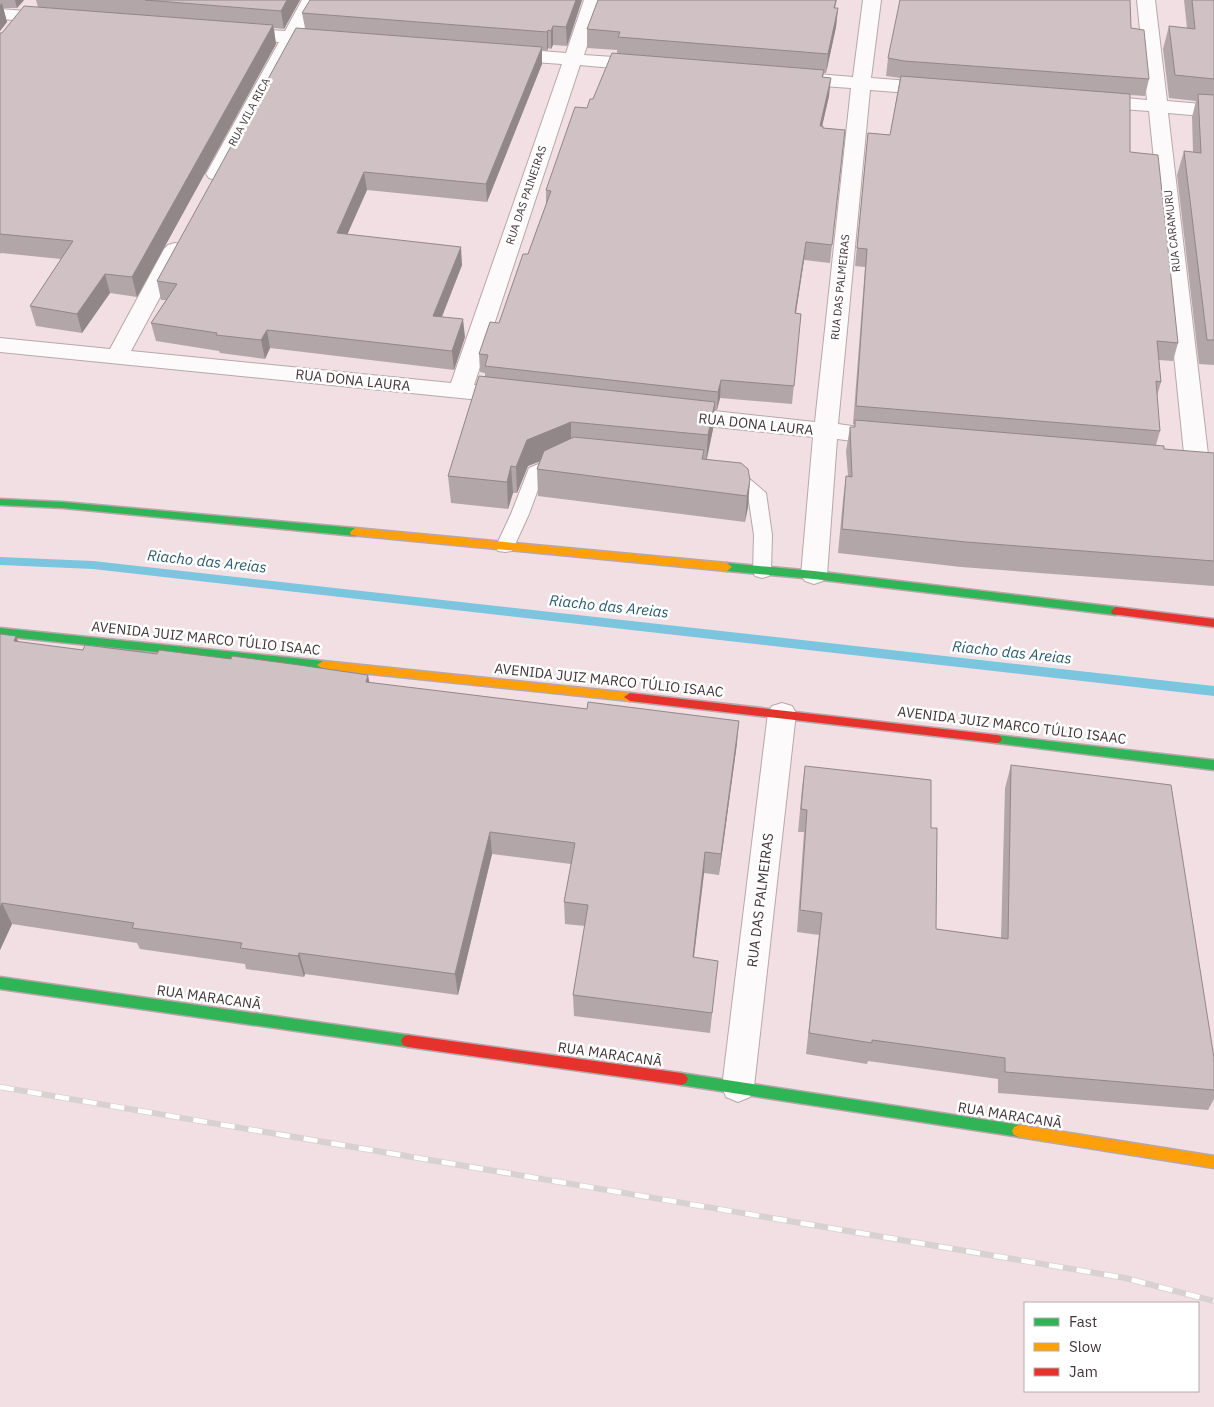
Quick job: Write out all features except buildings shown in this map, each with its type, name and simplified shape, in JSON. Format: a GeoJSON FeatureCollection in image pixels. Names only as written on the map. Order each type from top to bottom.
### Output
{"type":"FeatureCollection","features":[{"type":"Feature","properties":{"kind":"main road"},"geometry":{"type":"LineString","coordinates":[[0,502],[63,505],[814,575],[1214,623]]}},
{"type":"Feature","properties":{"kind":"main road","name":"AVENIDA JUIZ MARCO TÚLIO ISAAC"},"geometry":{"type":"LineString","coordinates":[[0,632],[782,713],[1214,765]]}},
{"type":"Feature","properties":{"kind":"main road","name":"RUA MARACANÃ"},"geometry":{"type":"LineString","coordinates":[[0,983],[738,1088],[1214,1162]]}},
{"type":"Feature","properties":{"kind":"street"},"geometry":{"type":"LineString","coordinates":[[11,31],[35,0]]}},
{"type":"Feature","properties":{"kind":"street","name":"RUA VILA RICA"},"geometry":{"type":"LineString","coordinates":[[205,193],[311,0]]}},
{"type":"Feature","properties":{"kind":"street","name":"RUA DAS PAINEIRAS"},"geometry":{"type":"LineString","coordinates":[[460,391],[594,0]]}},
{"type":"Feature","properties":{"kind":"street","name":"RUA DAS PALMEIRAS"},"geometry":{"type":"LineString","coordinates":[[814,575],[825,432],[861,83],[872,0]]}},
{"type":"Feature","properties":{"kind":"street","name":"RUA CARAMURU"},"geometry":{"type":"LineString","coordinates":[[1146,0],[1159,106],[1196,463]]}},
{"type":"Feature","properties":{"kind":"street"},"geometry":{"type":"LineString","coordinates":[[0,14],[72,20]]}},
{"type":"Feature","properties":{"kind":"street"},"geometry":{"type":"LineString","coordinates":[[220,32],[348,42]]}},
{"type":"Feature","properties":{"kind":"street"},"geometry":{"type":"LineString","coordinates":[[485,53],[662,67]]}},
{"type":"Feature","properties":{"kind":"street"},"geometry":{"type":"LineString","coordinates":[[772,76],[951,90]]}},
{"type":"Feature","properties":{"kind":"street"},"geometry":{"type":"LineString","coordinates":[[1079,100],[1214,111]]}},
{"type":"Feature","properties":{"kind":"street"},"geometry":{"type":"LineString","coordinates":[[116,357],[182,236]]}},
{"type":"Feature","properties":{"kind":"street","name":"RUA DONA LAURA"},"geometry":{"type":"LineString","coordinates":[[0,344],[529,398]]}},
{"type":"Feature","properties":{"kind":"street","name":"RUA DONA LAURA"},"geometry":{"type":"LineString","coordinates":[[657,413],[825,432],[903,438]]}},
{"type":"Feature","properties":{"kind":"street","name":"RUA DAS PALMEIRAS"},"geometry":{"type":"LineString","coordinates":[[738,1088],[782,713]]}},
{"type":"Feature","properties":{"kind":"lane"},"geometry":{"type":"LineString","coordinates":[[505,546],[520,514],[535,472],[572,456],[581,457]]}},
{"type":"Feature","properties":{"kind":"lane"},"geometry":{"type":"LineString","coordinates":[[712,471],[731,472],[757,492],[763,535],[762,571]]}},
{"type":"Feature","properties":{"kind":"waterway","name":"Riacho das Areias"},"geometry":{"type":"LineString","coordinates":[[0,561],[93,565],[1214,691]]}},
{"type":"Feature","properties":{"kind":"railway"},"geometry":{"type":"LineString","coordinates":[[0,1087],[1125,1278],[1214,1301]]}},
{"type":"Feature","properties":{"kind":"traffic: fast"},"geometry":{"type":"LineString","coordinates":[[0,502],[63,505],[355,532]]}},
{"type":"Feature","properties":{"kind":"traffic: fast"},"geometry":{"type":"LineString","coordinates":[[727,567],[814,575],[1116,611]]}},
{"type":"Feature","properties":{"kind":"traffic: fast"},"geometry":{"type":"LineString","coordinates":[[0,632],[323,665]]}},
{"type":"Feature","properties":{"kind":"traffic: fast"},"geometry":{"type":"LineString","coordinates":[[996,739],[1214,765]]}},
{"type":"Feature","properties":{"kind":"traffic: fast"},"geometry":{"type":"LineString","coordinates":[[0,983],[408,1041]]}},
{"type":"Feature","properties":{"kind":"traffic: fast"},"geometry":{"type":"LineString","coordinates":[[681,1079],[1019,1131]]}},
{"type":"Feature","properties":{"kind":"traffic: slow"},"geometry":{"type":"LineString","coordinates":[[355,532],[727,567]]}},
{"type":"Feature","properties":{"kind":"traffic: slow"},"geometry":{"type":"LineString","coordinates":[[323,665],[630,697]]}},
{"type":"Feature","properties":{"kind":"traffic: slow"},"geometry":{"type":"LineString","coordinates":[[1019,1131],[1214,1162]]}},
{"type":"Feature","properties":{"kind":"traffic: jam"},"geometry":{"type":"LineString","coordinates":[[1116,611],[1214,623]]}},
{"type":"Feature","properties":{"kind":"traffic: jam"},"geometry":{"type":"LineString","coordinates":[[630,697],[996,739]]}},
{"type":"Feature","properties":{"kind":"traffic: jam"},"geometry":{"type":"LineString","coordinates":[[408,1041],[681,1079]]}}]}
